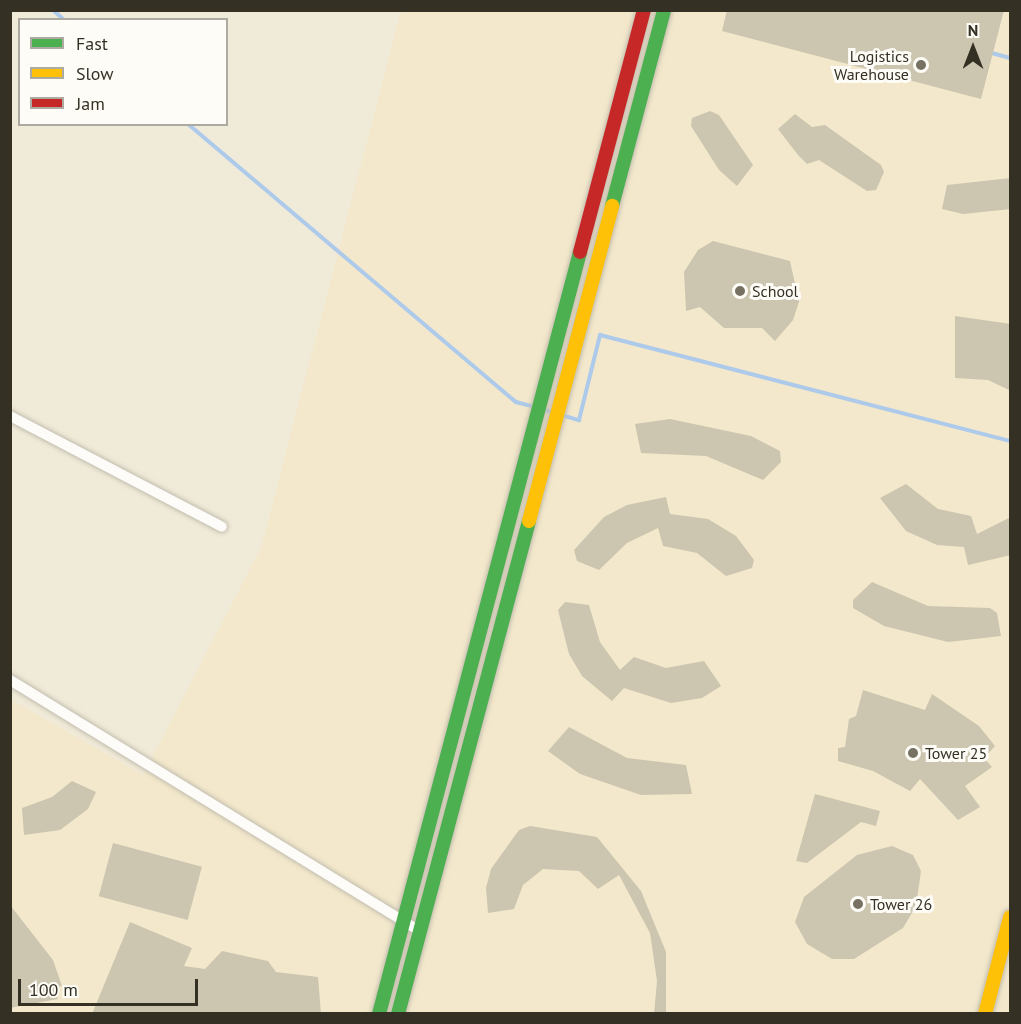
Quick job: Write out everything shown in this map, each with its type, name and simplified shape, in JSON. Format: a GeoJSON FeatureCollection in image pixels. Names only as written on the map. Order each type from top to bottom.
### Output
{"type":"FeatureCollection","features":[{"type":"Feature","properties":{"kind":"street"},"geometry":{"type":"LineString","coordinates":[[379,1014],[644,10]]}},
{"type":"Feature","properties":{"kind":"street"},"geometry":{"type":"LineString","coordinates":[[398,1014],[664,10]]}},
{"type":"Feature","properties":{"kind":"street"},"geometry":{"type":"LineString","coordinates":[[10,416],[222,527]]}},
{"type":"Feature","properties":{"kind":"street"},"geometry":{"type":"LineString","coordinates":[[10,680],[420,931]]}},
{"type":"Feature","properties":{"kind":"street"},"geometry":{"type":"LineString","coordinates":[[985,1014],[1011,917]]}},
{"type":"Feature","properties":{"kind":"shaded area"},"geometry":{"type":"Polygon","coordinates":[[[401,11],[1010,11],[1010,1013],[11,1013],[10,699],[143,775],[261,548],[401,11]]]}},
{"type":"Feature","properties":{"kind":"building","name":"Logistics Warehouse"},"geometry":{"type":"Polygon","coordinates":[[[727,10],[1004,10],[981,99],[722,31],[727,10]]]}},
{"type":"Feature","properties":{"kind":"building"},"geometry":{"type":"Polygon","coordinates":[[[710,111],[719,115],[753,165],[737,186],[719,170],[691,126],[692,118],[710,111]]]}},
{"type":"Feature","properties":{"kind":"building"},"geometry":{"type":"Polygon","coordinates":[[[795,114],[812,127],[825,125],[881,165],[884,172],[876,190],[867,191],[819,160],[807,164],[778,129],[795,114]]]}},
{"type":"Feature","properties":{"kind":"building"},"geometry":{"type":"Polygon","coordinates":[[[1011,178],[1011,209],[963,214],[942,209],[947,185],[1011,178]]]}},
{"type":"Feature","properties":{"kind":"building","name":"School"},"geometry":{"type":"Polygon","coordinates":[[[713,241],[790,261],[799,302],[793,320],[775,341],[762,328],[724,328],[700,307],[686,311],[684,272],[698,250],[713,241]]]}},
{"type":"Feature","properties":{"kind":"building"},"geometry":{"type":"Polygon","coordinates":[[[955,316],[1011,324],[1011,391],[988,380],[955,378],[955,316]]]}},
{"type":"Feature","properties":{"kind":"building"},"geometry":{"type":"Polygon","coordinates":[[[670,419],[751,436],[780,451],[781,462],[763,480],[706,456],[641,453],[635,424],[670,419]]]}},
{"type":"Feature","properties":{"kind":"building"},"geometry":{"type":"Polygon","coordinates":[[[906,484],[938,509],[971,516],[977,534],[1011,517],[1011,555],[968,565],[964,547],[937,545],[906,531],[880,498],[906,484]]]}},
{"type":"Feature","properties":{"kind":"building"},"geometry":{"type":"Polygon","coordinates":[[[666,497],[670,514],[708,519],[736,536],[754,560],[752,568],[726,576],[697,553],[663,546],[658,528],[627,543],[599,570],[577,561],[574,550],[604,517],[627,505],[666,497]]]}},
{"type":"Feature","properties":{"kind":"building"},"geometry":{"type":"Polygon","coordinates":[[[872,582],[928,606],[990,608],[997,613],[1001,636],[948,642],[884,626],[853,608],[853,600],[872,582]]]}},
{"type":"Feature","properties":{"kind":"building"},"geometry":{"type":"Polygon","coordinates":[[[565,602],[589,605],[600,642],[620,670],[634,657],[666,668],[704,661],[721,686],[702,698],[671,703],[624,688],[612,701],[582,676],[569,654],[558,610],[565,602]]]}},
{"type":"Feature","properties":{"kind":"building","name":"Tower 25"},"geometry":{"type":"Polygon","coordinates":[[[863,690],[925,710],[932,694],[979,726],[995,746],[984,758],[992,767],[965,786],[980,807],[958,820],[920,779],[910,791],[873,771],[838,761],[838,748],[845,747],[849,719],[856,716],[863,690]]]}},
{"type":"Feature","properties":{"kind":"building"},"geometry":{"type":"Polygon","coordinates":[[[569,727],[627,758],[686,765],[692,794],[641,795],[580,774],[548,751],[569,727]]]}},
{"type":"Feature","properties":{"kind":"building"},"geometry":{"type":"Polygon","coordinates":[[[72,781],[96,792],[88,809],[60,830],[24,835],[22,808],[52,797],[72,781]]]}},
{"type":"Feature","properties":{"kind":"building"},"geometry":{"type":"Polygon","coordinates":[[[815,794],[880,811],[876,826],[861,822],[807,863],[796,861],[815,794]]]}},
{"type":"Feature","properties":{"kind":"building"},"geometry":{"type":"Polygon","coordinates":[[[530,826],[597,837],[641,891],[666,952],[666,1014],[654,1014],[657,981],[650,933],[619,875],[598,889],[579,871],[543,869],[523,885],[514,909],[488,913],[486,888],[491,869],[519,830],[530,826]]]}},
{"type":"Feature","properties":{"kind":"building"},"geometry":{"type":"Polygon","coordinates":[[[113,843],[202,867],[188,920],[99,896],[113,843]]]}},
{"type":"Feature","properties":{"kind":"building","name":"Tower 26"},"geometry":{"type":"Polygon","coordinates":[[[892,846],[913,855],[921,871],[916,906],[903,928],[854,959],[832,959],[807,944],[795,922],[804,897],[857,855],[892,846]]]}},
{"type":"Feature","properties":{"kind":"building"},"geometry":{"type":"Polygon","coordinates":[[[10,905],[53,960],[62,986],[54,988],[58,999],[10,1008],[10,905]]]}},
{"type":"Feature","properties":{"kind":"building"},"geometry":{"type":"Polygon","coordinates":[[[130,922],[192,948],[184,966],[205,969],[222,951],[268,961],[276,972],[318,977],[321,1014],[92,1014],[130,922]]]}},
{"type":"Feature","properties":{"kind":"waterway"},"geometry":{"type":"LineString","coordinates":[[53,10],[62,18]]}},
{"type":"Feature","properties":{"kind":"waterway"},"geometry":{"type":"LineString","coordinates":[[988,52],[1010,58]]}},
{"type":"Feature","properties":{"kind":"waterway"},"geometry":{"type":"LineString","coordinates":[[190,126],[516,402],[535,407]]}},
{"type":"Feature","properties":{"kind":"waterway"},"geometry":{"type":"LineString","coordinates":[[542,409],[579,420],[600,335],[1010,441]]}},
{"type":"Feature","properties":{"kind":"traffic: fast"},"geometry":{"type":"LineString","coordinates":[[612,206],[664,10]]}},
{"type":"Feature","properties":{"kind":"traffic: fast"},"geometry":{"type":"LineString","coordinates":[[379,1014],[580,252]]}},
{"type":"Feature","properties":{"kind":"traffic: fast"},"geometry":{"type":"LineString","coordinates":[[398,1014],[529,521]]}},
{"type":"Feature","properties":{"kind":"traffic: slow"},"geometry":{"type":"LineString","coordinates":[[529,521],[612,206]]}},
{"type":"Feature","properties":{"kind":"traffic: slow"},"geometry":{"type":"LineString","coordinates":[[985,1014],[1010,917]]}},
{"type":"Feature","properties":{"kind":"traffic: jam"},"geometry":{"type":"LineString","coordinates":[[580,252],[644,10]]}},
{"type":"Feature","properties":{"kind":"place","name":"Logistics Warehouse"},"geometry":{"type":"Point","coordinates":[921,65]}},
{"type":"Feature","properties":{"kind":"place","name":"School"},"geometry":{"type":"Point","coordinates":[740,291]}},
{"type":"Feature","properties":{"kind":"place","name":"Tower 25"},"geometry":{"type":"Point","coordinates":[913,753]}},
{"type":"Feature","properties":{"kind":"place","name":"Tower 26"},"geometry":{"type":"Point","coordinates":[858,904]}}]}
